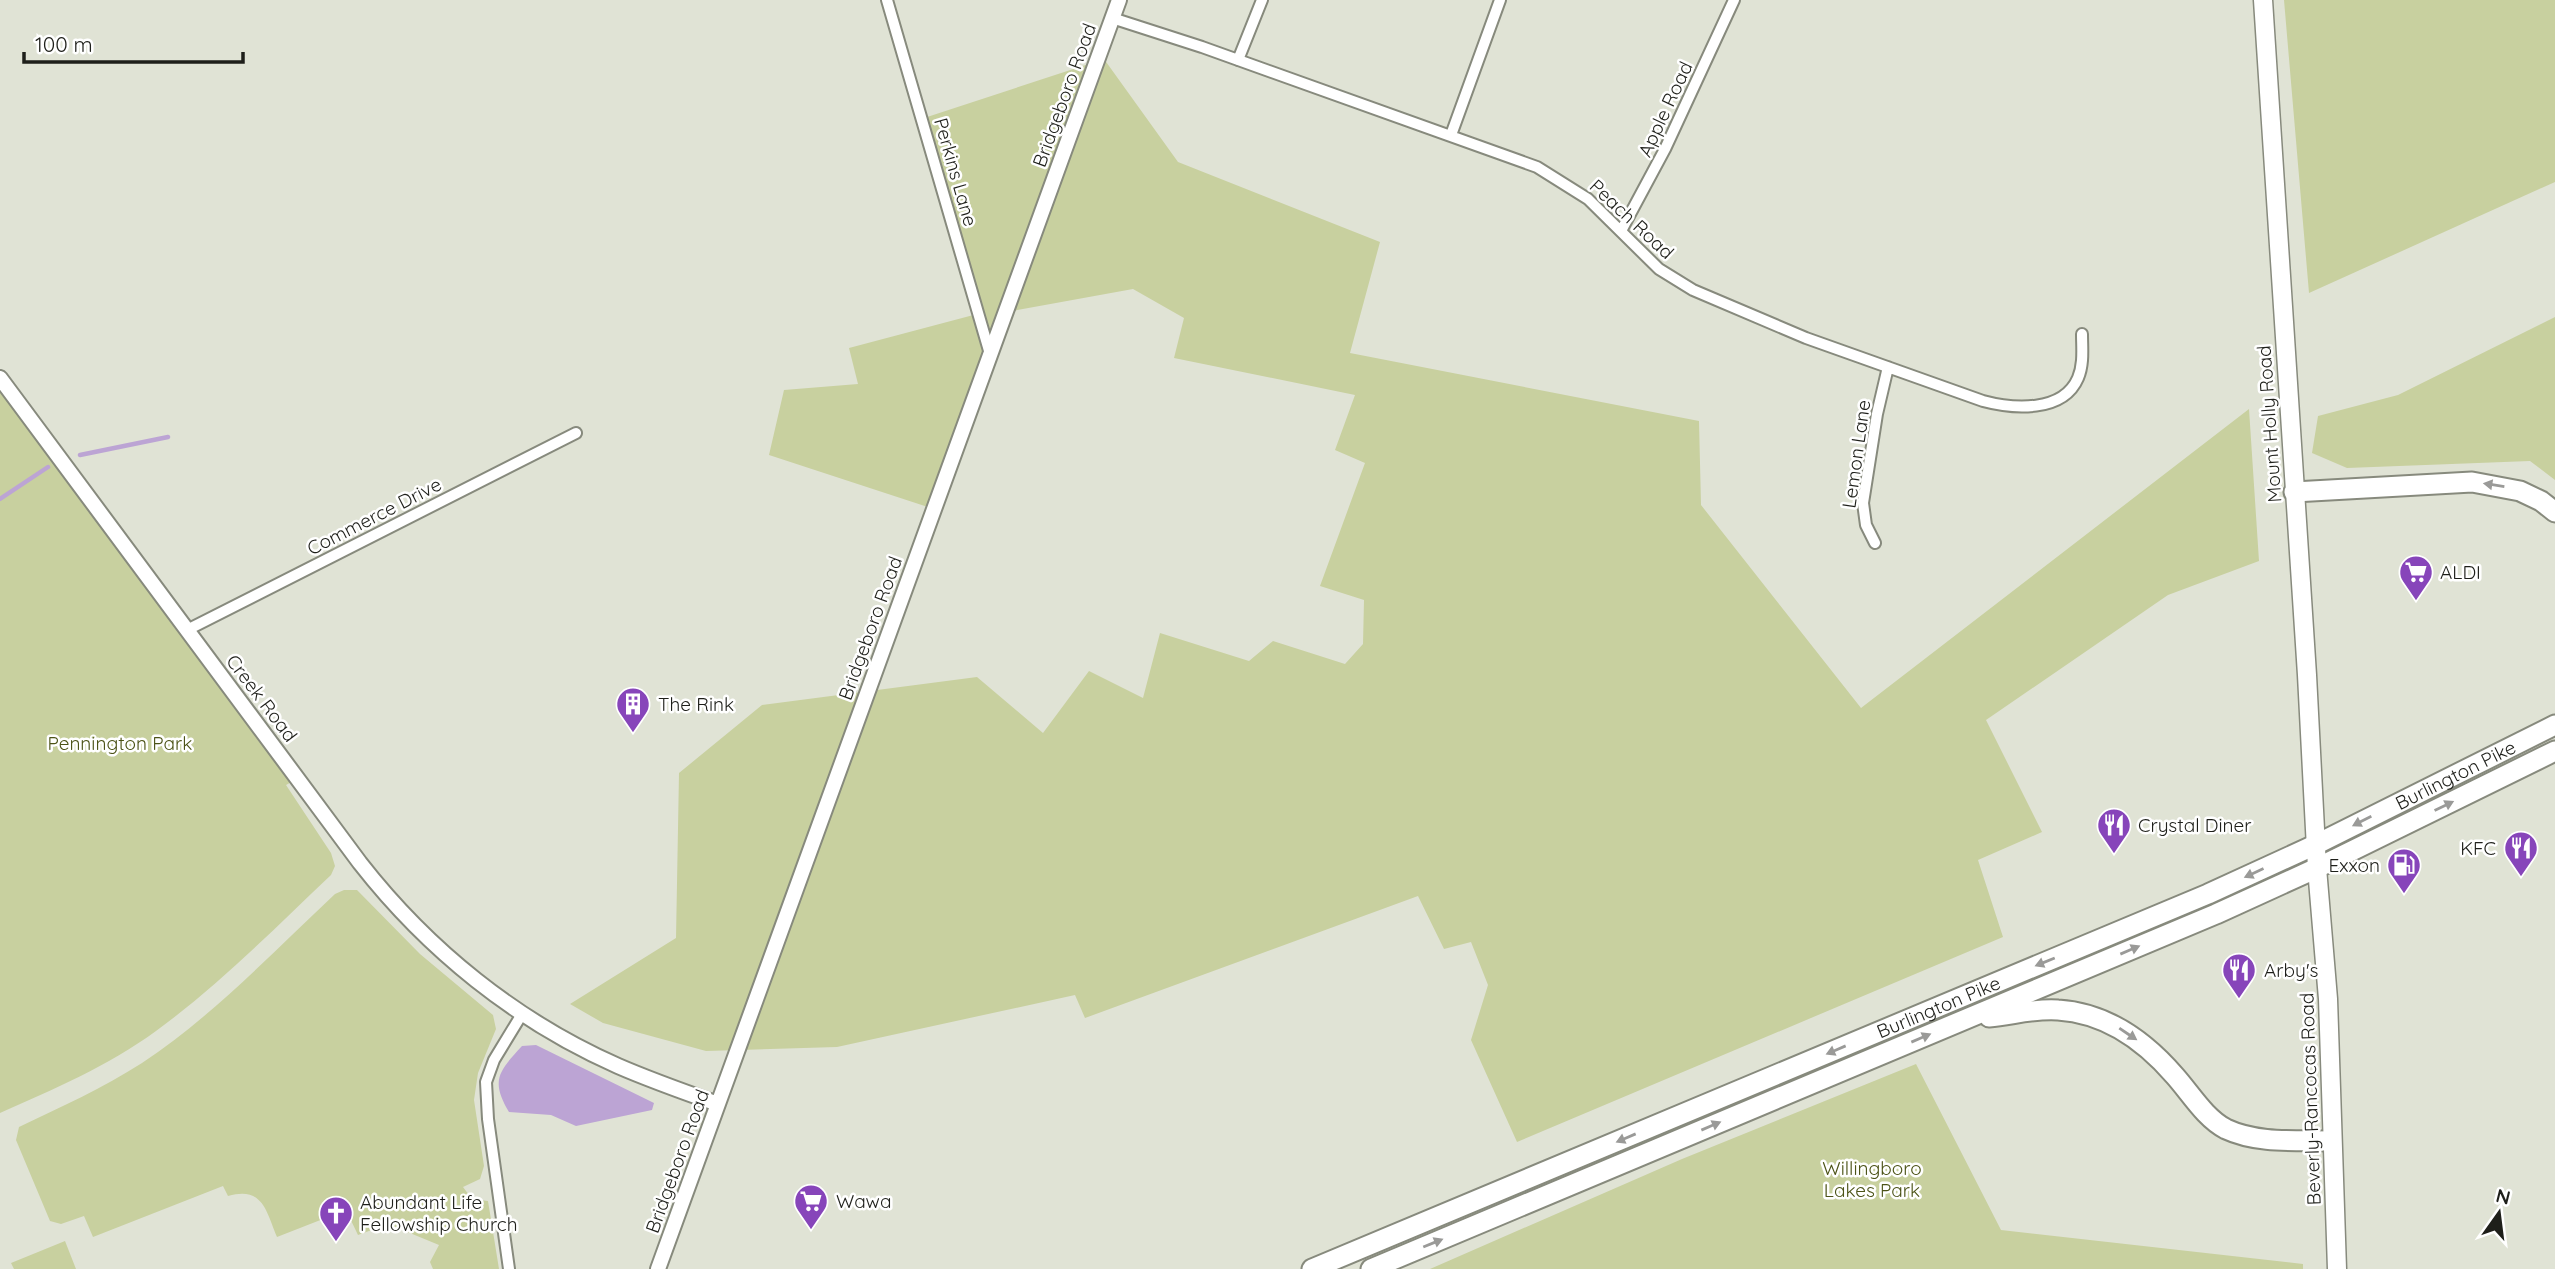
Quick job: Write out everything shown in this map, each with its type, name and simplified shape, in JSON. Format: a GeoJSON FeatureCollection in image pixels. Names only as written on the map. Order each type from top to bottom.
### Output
{"type":"FeatureCollection","features":[{"type":"Feature","properties":{"kind":"highway"},"geometry":{"type":"LineString","coordinates":[[2294,492],[2472,482],[2520,491],[2541,501],[2555,512]]}},
{"type":"Feature","properties":{"kind":"highway","name":"Burlington Pike"},"geometry":{"type":"LineString","coordinates":[[1312,1269],[2135,925],[2317,844],[2555,725]]}},
{"type":"Feature","properties":{"kind":"highway","name":"Burlington Pike"},"geometry":{"type":"LineString","coordinates":[[1371,1269],[2224,910],[2317,868],[2555,751]]}},
{"type":"Feature","properties":{"kind":"highway"},"geometry":{"type":"LineString","coordinates":[[1967,1018],[2057,1009],[2107,1021],[2129,1033],[2164,1063],[2201,1107],[2223,1128],[2257,1138],[2331,1141]]}},
{"type":"Feature","properties":{"kind":"main road","name":"Mount Holly Road"},"geometry":{"type":"LineString","coordinates":[[2263,0],[2317,844]]}},
{"type":"Feature","properties":{"kind":"main road","name":"Beverly-Rancocas Road"},"geometry":{"type":"LineString","coordinates":[[2317,844],[2328,999],[2337,1269]]}},
{"type":"Feature","properties":{"kind":"street","name":"Perkins Lane"},"geometry":{"type":"LineString","coordinates":[[887,0],[990,354]]}},
{"type":"Feature","properties":{"kind":"street","name":"Bridgeboro Road"},"geometry":{"type":"LineString","coordinates":[[658,1269],[1119,0]]}},
{"type":"Feature","properties":{"kind":"street"},"geometry":{"type":"LineString","coordinates":[[1238,60],[1262,0]]}},
{"type":"Feature","properties":{"kind":"street"},"geometry":{"type":"LineString","coordinates":[[1451,135],[1500,0]]}},
{"type":"Feature","properties":{"kind":"street","name":"Apple Road"},"geometry":{"type":"LineString","coordinates":[[1621,231],[1665,149],[1734,0]]}},
{"type":"Feature","properties":{"kind":"street","name":"Peach Road"},"geometry":{"type":"LineString","coordinates":[[1112,18],[1537,167],[1588,199],[1659,270],[1693,290],[1748,315],[1983,401],[2000,406],[2034,406],[2048,403],[2072,389],[2082,366],[2082,334]]}},
{"type":"Feature","properties":{"kind":"street","name":"Lemon Lane"},"geometry":{"type":"LineString","coordinates":[[1875,543],[1866,525],[1863,503],[1875,425],[1888,367]]}},
{"type":"Feature","properties":{"kind":"street","name":"Creek Road"},"geometry":{"type":"LineString","coordinates":[[0,377],[360,863],[395,906],[461,968],[522,1014],[618,1066],[718,1104]]}},
{"type":"Feature","properties":{"kind":"street","name":"Commerce Drive"},"geometry":{"type":"LineString","coordinates":[[187,630],[576,433]]}},
{"type":"Feature","properties":{"kind":"street"},"geometry":{"type":"LineString","coordinates":[[509,1269],[488,1119],[486,1082],[494,1060],[522,1014]]}},
{"type":"Feature","properties":{"kind":"green space"},"geometry":{"type":"Polygon","coordinates":[[[2284,0],[2555,0],[2555,182],[2309,293],[2284,0]]]}},
{"type":"Feature","properties":{"kind":"green space"},"geometry":{"type":"Polygon","coordinates":[[[1104,59],[1178,162],[1380,242],[1350,353],[1699,421],[1701,505],[1861,708],[2249,409],[2259,561],[2168,595],[1986,720],[2042,832],[1978,860],[2003,937],[1517,1142],[1471,1040],[1488,985],[1471,942],[1444,949],[1418,896],[1085,1018],[1075,995],[837,1047],[706,1051],[603,1023],[570,1004],[676,938],[679,773],[762,705],[977,677],[1043,733],[1089,671],[1143,698],[1160,633],[1249,661],[1273,641],[1345,664],[1363,644],[1364,600],[1320,586],[1365,463],[1335,450],[1355,395],[1174,358],[1184,318],[1133,289],[1007,312],[937,510],[769,455],[784,390],[858,384],[849,348],[981,313],[921,119],[1104,59]]]}},
{"type":"Feature","properties":{"kind":"green space"},"geometry":{"type":"Polygon","coordinates":[[[2555,317],[2555,480],[2530,461],[2347,468],[2312,453],[2318,416],[2398,395],[2555,317]]]}},
{"type":"Feature","properties":{"kind":"green space","name":"Pennington Park"},"geometry":{"type":"Polygon","coordinates":[[[0,378],[297,779],[286,785],[331,853],[335,866],[331,875],[246,956],[156,1031],[100,1066],[0,1113],[0,378]]]}},
{"type":"Feature","properties":{"kind":"green space"},"geometry":{"type":"Polygon","coordinates":[[[344,890],[357,890],[420,954],[493,1015],[496,1029],[478,1073],[474,1100],[484,1166],[480,1179],[463,1187],[472,1199],[488,1201],[499,1269],[433,1269],[430,1262],[439,1245],[388,1224],[358,1235],[346,1210],[277,1237],[262,1203],[249,1195],[228,1196],[223,1186],[93,1237],[84,1216],[61,1224],[50,1221],[16,1140],[19,1127],[112,1081],[168,1045],[242,983],[335,894],[344,890]]]}},
{"type":"Feature","properties":{"kind":"green space","name":"Willingboro Lakes Park"},"geometry":{"type":"Polygon","coordinates":[[[1916,1064],[2001,1230],[2303,1264],[2303,1269],[1430,1269],[1682,1159],[1916,1064]]]}},
{"type":"Feature","properties":{"kind":"green space"},"geometry":{"type":"Polygon","coordinates":[[[65,1241],[76,1269],[14,1269],[11,1263],[65,1241]]]}},
{"type":"Feature","properties":{"kind":"shaded area"},"geometry":{"type":"Polygon","coordinates":[[[536,1045],[654,1103],[652,1110],[576,1126],[551,1115],[509,1112],[500,1092],[500,1076],[522,1046],[536,1045]]]}},
{"type":"Feature","properties":{"kind":"waterway"},"geometry":{"type":"LineString","coordinates":[[80,455],[168,437]]}},
{"type":"Feature","properties":{"kind":"waterway"},"geometry":{"type":"LineString","coordinates":[[0,499],[48,467]]}},
{"type":"Feature","properties":{"kind":"place","name":"ALDI"},"geometry":{"type":"Point","coordinates":[2416,602]}},
{"type":"Feature","properties":{"kind":"place","name":"The Rink"},"geometry":{"type":"Point","coordinates":[633,734]}},
{"type":"Feature","properties":{"kind":"place","name":"Crystal Diner"},"geometry":{"type":"Point","coordinates":[2114,855]}},
{"type":"Feature","properties":{"kind":"place","name":"KFC"},"geometry":{"type":"Point","coordinates":[2521,878]}},
{"type":"Feature","properties":{"kind":"place","name":"Exxon"},"geometry":{"type":"Point","coordinates":[2404,895]}},
{"type":"Feature","properties":{"kind":"place","name":"Arby's"},"geometry":{"type":"Point","coordinates":[2239,1000]}},
{"type":"Feature","properties":{"kind":"place","name":"Wawa"},"geometry":{"type":"Point","coordinates":[811,1231]}},
{"type":"Feature","properties":{"kind":"place","name":"Abundant Life Fellowship Church"},"geometry":{"type":"Point","coordinates":[336,1243]}}]}
